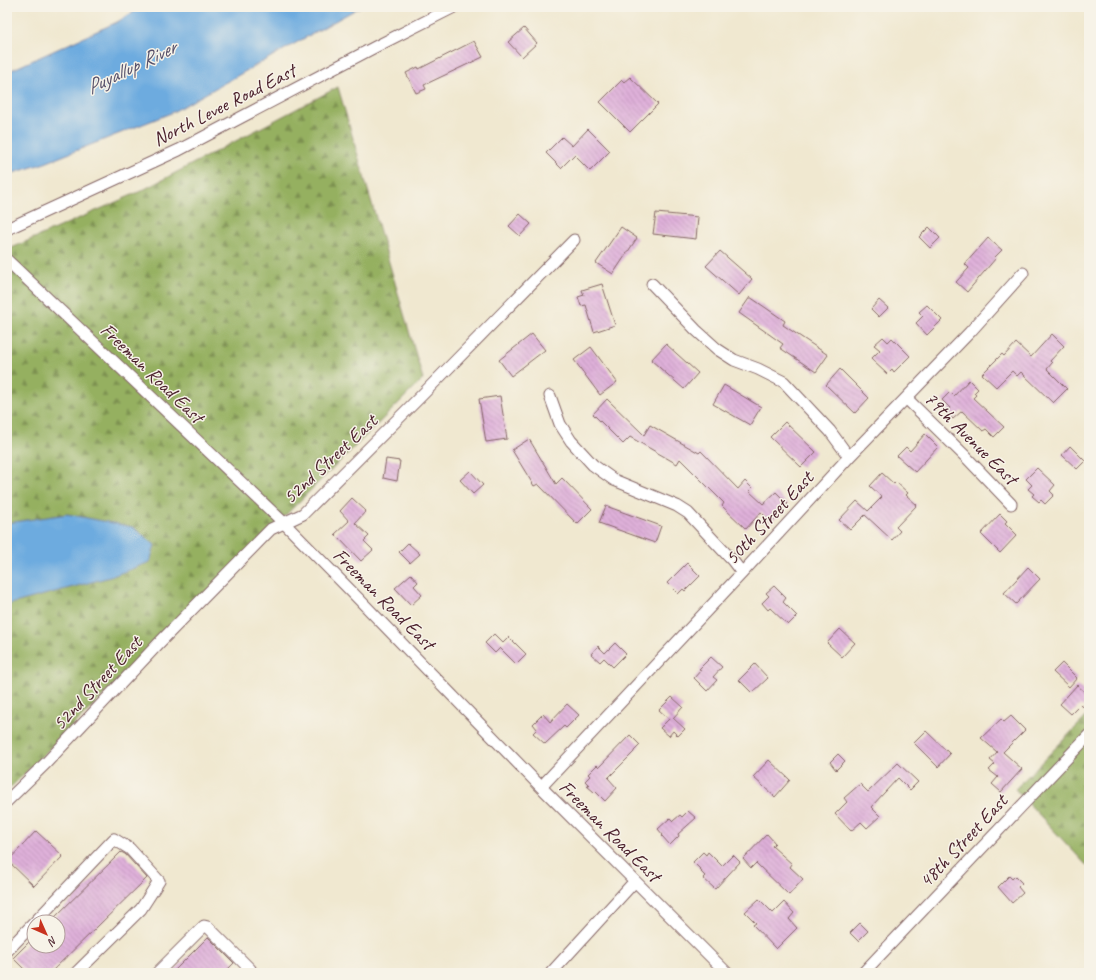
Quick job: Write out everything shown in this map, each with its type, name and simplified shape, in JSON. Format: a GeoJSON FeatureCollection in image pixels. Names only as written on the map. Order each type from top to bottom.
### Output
{"type":"FeatureCollection","features":[{"type":"Feature","properties":{"kind":"street","name":"North Levee Road East"},"geometry":{"type":"LineString","coordinates":[[7,229],[179,150],[375,46],[454,7]]}},
{"type":"Feature","properties":{"kind":"street","name":"52nd Street East"},"geometry":{"type":"LineString","coordinates":[[7,801],[46,763],[161,641],[271,529],[303,514],[574,240]]}},
{"type":"Feature","properties":{"kind":"street","name":"Freeman Road East"},"geometry":{"type":"LineString","coordinates":[[7,260],[284,523],[541,787],[727,973]]}},
{"type":"Feature","properties":{"kind":"street","name":"50th Street East"},"geometry":{"type":"LineString","coordinates":[[541,787],[849,457],[970,332],[1023,273]]}},
{"type":"Feature","properties":{"kind":"street"},"geometry":{"type":"LineString","coordinates":[[652,284],[696,330],[717,348],[734,360],[758,369],[784,382],[830,431],[849,457]]}},
{"type":"Feature","properties":{"kind":"street"},"geometry":{"type":"LineString","coordinates":[[550,396],[560,424],[571,441],[594,465],[614,480],[677,506],[688,513],[732,560],[742,573]]}},
{"type":"Feature","properties":{"kind":"street","name":"79th Avenue East"},"geometry":{"type":"LineString","coordinates":[[906,398],[1011,504]]}},
{"type":"Feature","properties":{"kind":"street","name":"48th Street East"},"geometry":{"type":"LineString","coordinates":[[863,973],[1089,734]]}},
{"type":"Feature","properties":{"kind":"street"},"geometry":{"type":"LineString","coordinates":[[42,914],[114,839],[130,849],[160,881],[141,909],[76,973]]}},
{"type":"Feature","properties":{"kind":"street"},"geometry":{"type":"LineString","coordinates":[[550,973],[635,882]]}},
{"type":"Feature","properties":{"kind":"street"},"geometry":{"type":"LineString","coordinates":[[157,973],[204,926],[208,927],[250,969],[252,973]]}},
{"type":"Feature","properties":{"kind":"street"},"geometry":{"type":"LineString","coordinates":[[7,951],[26,931]]}},
{"type":"Feature","properties":{"kind":"green space"},"geometry":{"type":"Polygon","coordinates":[[[338,87],[423,379],[7,791],[7,250],[141,191],[338,87]]]}},
{"type":"Feature","properties":{"kind":"green space"},"geometry":{"type":"Polygon","coordinates":[[[1089,714],[1089,868],[1015,789],[1089,714]]]}},
{"type":"Feature","properties":{"kind":"water","name":"Puyallup River"},"geometry":{"type":"Polygon","coordinates":[[[142,7],[360,7],[171,113],[45,163],[7,175],[7,72],[117,22],[142,7]]]}},
{"type":"Feature","properties":{"kind":"water"},"geometry":{"type":"Polygon","coordinates":[[[67,514],[133,527],[155,545],[150,562],[110,577],[7,605],[7,523],[67,514]]]}},
{"type":"Feature","properties":{"kind":"building"},"geometry":{"type":"Polygon","coordinates":[[[524,28],[537,43],[522,57],[508,42],[524,28]]]}},
{"type":"Feature","properties":{"kind":"building"},"geometry":{"type":"Polygon","coordinates":[[[474,41],[483,57],[424,85],[426,89],[416,93],[406,73],[418,67],[419,69],[474,41]]]}},
{"type":"Feature","properties":{"kind":"building"},"geometry":{"type":"Polygon","coordinates":[[[630,77],[658,104],[630,132],[600,102],[622,80],[624,82],[630,77]]]}},
{"type":"Feature","properties":{"kind":"building"},"geometry":{"type":"Polygon","coordinates":[[[588,129],[610,151],[590,171],[574,155],[561,168],[546,153],[562,137],[572,146],[588,129]]]}},
{"type":"Feature","properties":{"kind":"building"},"geometry":{"type":"Polygon","coordinates":[[[656,213],[698,217],[696,239],[653,234],[656,213]]]}},
{"type":"Feature","properties":{"kind":"building"},"geometry":{"type":"Polygon","coordinates":[[[520,214],[531,224],[520,236],[509,226],[520,214]]]}},
{"type":"Feature","properties":{"kind":"building"},"geometry":{"type":"Polygon","coordinates":[[[621,227],[637,238],[613,274],[596,263],[621,227]]]}},
{"type":"Feature","properties":{"kind":"building"},"geometry":{"type":"Polygon","coordinates":[[[929,227],[940,238],[930,248],[919,237],[929,227]]]}},
{"type":"Feature","properties":{"kind":"building"},"geometry":{"type":"Polygon","coordinates":[[[988,238],[1002,250],[967,292],[956,282],[969,268],[965,264],[988,238]]]}},
{"type":"Feature","properties":{"kind":"building"},"geometry":{"type":"Polygon","coordinates":[[[720,251],[752,279],[739,295],[706,266],[720,251]]]}},
{"type":"Feature","properties":{"kind":"building"},"geometry":{"type":"Polygon","coordinates":[[[602,284],[615,325],[594,332],[586,305],[581,306],[578,297],[584,295],[582,290],[602,284]]]}},
{"type":"Feature","properties":{"kind":"building"},"geometry":{"type":"Polygon","coordinates":[[[750,297],[785,321],[783,325],[828,355],[816,372],[780,348],[783,344],[739,313],[750,297]]]}},
{"type":"Feature","properties":{"kind":"building"},"geometry":{"type":"Polygon","coordinates":[[[879,300],[888,308],[879,317],[871,309],[879,300]]]}},
{"type":"Feature","properties":{"kind":"building"},"geometry":{"type":"Polygon","coordinates":[[[927,305],[942,320],[927,335],[916,323],[923,316],[919,312],[927,305]]]}},
{"type":"Feature","properties":{"kind":"building"},"geometry":{"type":"Polygon","coordinates":[[[532,334],[545,350],[511,376],[499,360],[532,334]]]}},
{"type":"Feature","properties":{"kind":"building"},"geometry":{"type":"Polygon","coordinates":[[[1052,334],[1064,346],[1050,361],[1052,363],[1047,369],[1067,389],[1053,403],[1021,372],[1017,376],[1012,371],[996,387],[982,374],[1002,354],[1004,356],[1016,343],[1031,357],[1052,334]]]}},
{"type":"Feature","properties":{"kind":"building"},"geometry":{"type":"Polygon","coordinates":[[[883,337],[888,342],[892,338],[910,356],[894,372],[892,369],[887,374],[871,359],[880,350],[874,345],[883,337]]]}},
{"type":"Feature","properties":{"kind":"building"},"geometry":{"type":"Polygon","coordinates":[[[666,344],[698,373],[684,389],[651,360],[666,344]]]}},
{"type":"Feature","properties":{"kind":"building"},"geometry":{"type":"Polygon","coordinates":[[[591,347],[617,382],[600,395],[574,360],[591,347]]]}},
{"type":"Feature","properties":{"kind":"building"},"geometry":{"type":"Polygon","coordinates":[[[840,369],[869,398],[855,413],[826,385],[840,369]]]}},
{"type":"Feature","properties":{"kind":"building"},"geometry":{"type":"Polygon","coordinates":[[[969,380],[978,389],[974,393],[976,395],[973,398],[1004,427],[994,437],[986,429],[983,431],[962,411],[953,419],[946,412],[950,408],[942,400],[950,392],[954,396],[969,380]]]}},
{"type":"Feature","properties":{"kind":"building"},"geometry":{"type":"Polygon","coordinates":[[[724,385],[761,407],[750,425],[713,404],[724,385]]]}},
{"type":"Feature","properties":{"kind":"building"},"geometry":{"type":"Polygon","coordinates":[[[500,396],[507,439],[486,442],[479,399],[500,396]]]}},
{"type":"Feature","properties":{"kind":"building"},"geometry":{"type":"Polygon","coordinates":[[[607,399],[644,435],[650,425],[699,453],[701,451],[738,489],[745,481],[752,488],[749,491],[763,504],[776,492],[788,504],[771,522],[761,512],[746,529],[722,506],[724,503],[680,459],[677,464],[630,437],[623,444],[593,414],[607,399]]]}},
{"type":"Feature","properties":{"kind":"building"},"geometry":{"type":"Polygon","coordinates":[[[785,422],[816,452],[801,467],[770,437],[785,422]]]}},
{"type":"Feature","properties":{"kind":"building"},"geometry":{"type":"Polygon","coordinates":[[[925,434],[938,447],[915,472],[897,456],[906,447],[910,451],[925,434]]]}},
{"type":"Feature","properties":{"kind":"building"},"geometry":{"type":"Polygon","coordinates":[[[529,439],[556,484],[562,478],[592,509],[577,524],[538,484],[534,486],[512,450],[529,439]]]}},
{"type":"Feature","properties":{"kind":"building"},"geometry":{"type":"Polygon","coordinates":[[[1070,446],[1085,461],[1077,469],[1062,455],[1070,446]]]}},
{"type":"Feature","properties":{"kind":"building"},"geometry":{"type":"Polygon","coordinates":[[[386,459],[400,461],[397,481],[383,478],[386,459]]]}},
{"type":"Feature","properties":{"kind":"building"},"geometry":{"type":"Polygon","coordinates":[[[1037,468],[1055,485],[1050,491],[1054,495],[1045,504],[1041,500],[1039,502],[1032,496],[1034,494],[1028,489],[1032,485],[1026,479],[1037,468]]]}},
{"type":"Feature","properties":{"kind":"building"},"geometry":{"type":"Polygon","coordinates":[[[470,471],[483,485],[473,494],[460,480],[470,471]]]}},
{"type":"Feature","properties":{"kind":"building"},"geometry":{"type":"Polygon","coordinates":[[[882,473],[894,484],[896,482],[908,493],[906,495],[917,505],[896,527],[900,531],[892,540],[865,515],[850,530],[839,520],[857,501],[868,511],[882,497],[870,486],[882,473]]]}},
{"type":"Feature","properties":{"kind":"building"},"geometry":{"type":"Polygon","coordinates":[[[352,498],[366,511],[355,523],[369,536],[364,541],[373,550],[361,561],[335,534],[349,521],[340,511],[352,498]]]}},
{"type":"Feature","properties":{"kind":"building"},"geometry":{"type":"Polygon","coordinates":[[[606,506],[661,526],[655,543],[599,523],[606,506]]]}},
{"type":"Feature","properties":{"kind":"building"},"geometry":{"type":"Polygon","coordinates":[[[1000,514],[1007,521],[1005,523],[1017,535],[1000,553],[981,534],[1000,514]]]}},
{"type":"Feature","properties":{"kind":"building"},"geometry":{"type":"Polygon","coordinates":[[[408,543],[420,554],[410,563],[399,552],[408,543]]]}},
{"type":"Feature","properties":{"kind":"building"},"geometry":{"type":"Polygon","coordinates":[[[687,563],[700,576],[685,591],[683,589],[678,594],[667,583],[687,563]]]}},
{"type":"Feature","properties":{"kind":"building"},"geometry":{"type":"Polygon","coordinates":[[[1028,567],[1040,579],[1016,604],[1004,593],[1028,567]]]}},
{"type":"Feature","properties":{"kind":"building"},"geometry":{"type":"Polygon","coordinates":[[[411,574],[418,582],[414,586],[422,595],[411,605],[395,588],[411,574]]]}},
{"type":"Feature","properties":{"kind":"building"},"geometry":{"type":"Polygon","coordinates":[[[774,586],[786,598],[783,602],[797,616],[788,625],[770,608],[768,610],[762,603],[769,596],[766,593],[774,586]]]}},
{"type":"Feature","properties":{"kind":"building"},"geometry":{"type":"Polygon","coordinates":[[[840,629],[855,643],[842,657],[827,643],[840,629]]]}},
{"type":"Feature","properties":{"kind":"building"},"geometry":{"type":"Polygon","coordinates":[[[494,634],[503,643],[509,637],[526,654],[516,664],[500,648],[495,653],[485,643],[494,634]]]}},
{"type":"Feature","properties":{"kind":"building"},"geometry":{"type":"Polygon","coordinates":[[[615,643],[626,654],[613,667],[604,658],[600,662],[591,654],[598,646],[605,653],[615,643]]]}},
{"type":"Feature","properties":{"kind":"building"},"geometry":{"type":"Polygon","coordinates":[[[711,657],[722,667],[713,677],[717,680],[707,691],[694,678],[701,670],[699,669],[711,657]]]}},
{"type":"Feature","properties":{"kind":"building"},"geometry":{"type":"Polygon","coordinates":[[[1062,663],[1077,678],[1069,687],[1053,672],[1062,663]]]}},
{"type":"Feature","properties":{"kind":"building"},"geometry":{"type":"Polygon","coordinates":[[[755,664],[768,678],[752,693],[739,680],[755,664]]]}},
{"type":"Feature","properties":{"kind":"building"},"geometry":{"type":"Polygon","coordinates":[[[1077,685],[1089,696],[1089,700],[1082,707],[1080,705],[1071,714],[1060,704],[1077,685]]]}},
{"type":"Feature","properties":{"kind":"building"},"geometry":{"type":"Polygon","coordinates":[[[672,697],[683,707],[673,718],[685,729],[678,736],[673,731],[669,736],[660,728],[669,719],[659,710],[672,697]]]}},
{"type":"Feature","properties":{"kind":"building"},"geometry":{"type":"Polygon","coordinates":[[[567,704],[579,715],[566,728],[564,726],[545,744],[533,733],[537,729],[533,724],[543,714],[550,722],[567,704]]]}},
{"type":"Feature","properties":{"kind":"building"},"geometry":{"type":"Polygon","coordinates":[[[1011,716],[1025,730],[1003,752],[1022,769],[1001,792],[992,784],[998,777],[989,770],[995,764],[990,760],[997,752],[981,738],[1001,719],[1004,722],[1011,716]]]}},
{"type":"Feature","properties":{"kind":"building"},"geometry":{"type":"Polygon","coordinates":[[[926,731],[950,754],[938,767],[914,743],[926,731]]]}},
{"type":"Feature","properties":{"kind":"building"},"geometry":{"type":"Polygon","coordinates":[[[630,735],[640,745],[608,778],[617,788],[605,801],[595,791],[594,792],[587,786],[589,785],[585,781],[590,776],[588,774],[597,765],[599,767],[630,735]]]}},
{"type":"Feature","properties":{"kind":"building"},"geometry":{"type":"Polygon","coordinates":[[[838,754],[845,761],[836,770],[830,762],[838,754]]]}},
{"type":"Feature","properties":{"kind":"building"},"geometry":{"type":"Polygon","coordinates":[[[769,760],[790,780],[775,797],[753,777],[769,760]]]}},
{"type":"Feature","properties":{"kind":"building"},"geometry":{"type":"Polygon","coordinates":[[[898,763],[918,782],[910,790],[898,778],[871,807],[880,816],[867,828],[861,822],[851,831],[835,814],[847,802],[844,798],[860,784],[868,792],[898,763]]]}},
{"type":"Feature","properties":{"kind":"building"},"geometry":{"type":"Polygon","coordinates":[[[688,811],[696,818],[678,834],[679,836],[670,845],[658,829],[670,818],[673,821],[680,815],[682,817],[688,811]]]}},
{"type":"Feature","properties":{"kind":"building"},"geometry":{"type":"Polygon","coordinates":[[[36,831],[63,856],[34,886],[8,861],[36,831]]]}},
{"type":"Feature","properties":{"kind":"building"},"geometry":{"type":"Polygon","coordinates":[[[767,834],[775,843],[772,846],[792,864],[790,867],[803,879],[789,895],[756,863],[751,868],[743,859],[767,834]]]}},
{"type":"Feature","properties":{"kind":"building"},"geometry":{"type":"Polygon","coordinates":[[[121,852],[125,854],[147,878],[50,973],[28,973],[13,958],[26,945],[26,954],[66,954],[66,914],[58,914],[121,852]]]}},
{"type":"Feature","properties":{"kind":"building"},"geometry":{"type":"Polygon","coordinates":[[[703,852],[706,855],[708,852],[722,866],[733,855],[740,862],[715,889],[703,878],[705,876],[701,872],[702,871],[693,862],[703,852]]]}},
{"type":"Feature","properties":{"kind":"building"},"geometry":{"type":"Polygon","coordinates":[[[1009,876],[1012,879],[1015,876],[1022,883],[1018,887],[1023,893],[1012,903],[998,887],[1009,876]]]}},
{"type":"Feature","properties":{"kind":"building"},"geometry":{"type":"Polygon","coordinates":[[[759,899],[773,913],[784,902],[794,913],[789,919],[797,928],[776,949],[753,925],[756,923],[745,912],[759,899]]]}},
{"type":"Feature","properties":{"kind":"building"},"geometry":{"type":"Polygon","coordinates":[[[860,923],[868,931],[858,941],[850,933],[860,923]]]}},
{"type":"Feature","properties":{"kind":"building"},"geometry":{"type":"Polygon","coordinates":[[[208,937],[234,963],[224,973],[172,973],[208,937]]]}}]}
